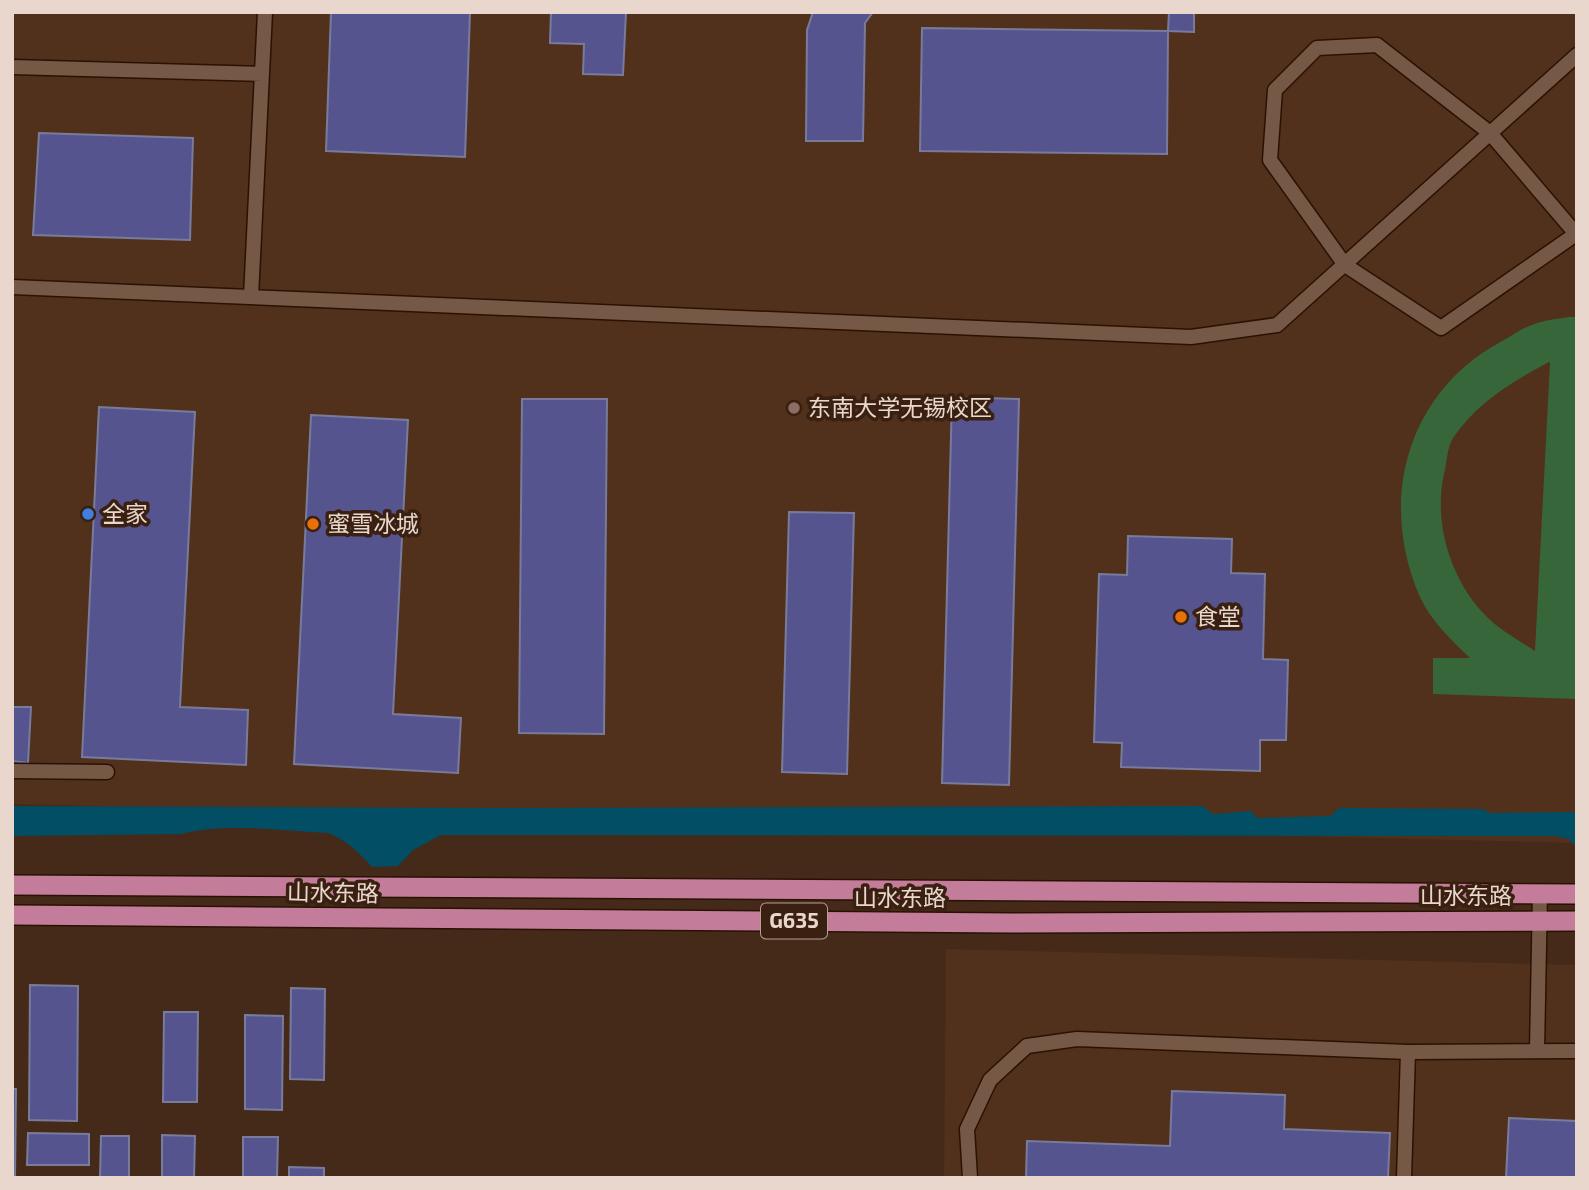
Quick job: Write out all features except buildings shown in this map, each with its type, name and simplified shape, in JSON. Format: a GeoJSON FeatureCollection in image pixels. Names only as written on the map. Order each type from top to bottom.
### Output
{"type":"FeatureCollection","features":[{"type":"Feature","properties":{"kind":"highway","name":"山水东路"},"geometry":{"type":"LineString","coordinates":[[12,885],[1577,894]]}},
{"type":"Feature","properties":{"kind":"highway","name":"山水东路"},"geometry":{"type":"LineString","coordinates":[[12,915],[1011,923],[1577,921]]}},
{"type":"Feature","properties":{"kind":"lane"},"geometry":{"type":"LineString","coordinates":[[251,297],[265,12]]}},
{"type":"Feature","properties":{"kind":"lane"},"geometry":{"type":"LineString","coordinates":[[1377,45],[1490,134],[1576,234],[1441,328],[1345,265],[1270,160],[1275,90],[1317,48],[1377,45]]}},
{"type":"Feature","properties":{"kind":"lane"},"geometry":{"type":"LineString","coordinates":[[12,287],[1191,337],[1277,325],[1577,55]]}},
{"type":"Feature","properties":{"kind":"lane"},"geometry":{"type":"LineString","coordinates":[[12,67],[262,74]]}},
{"type":"Feature","properties":{"kind":"lane"},"geometry":{"type":"LineString","coordinates":[[12,771],[107,772]]}},
{"type":"Feature","properties":{"kind":"lane"},"geometry":{"type":"LineString","coordinates":[[1537,1050],[1540,893]]}},
{"type":"Feature","properties":{"kind":"lane"},"geometry":{"type":"LineString","coordinates":[[970,1178],[967,1129],[990,1080],[1027,1046],[1077,1039],[1408,1052],[1577,1051]]}},
{"type":"Feature","properties":{"kind":"lane"},"geometry":{"type":"LineString","coordinates":[[1404,1178],[1408,1052]]}},
{"type":"Feature","properties":{"kind":"shaded area","name":"东南大学无锡校区"},"geometry":{"type":"Polygon","coordinates":[[[12,12],[1577,12],[1577,843],[12,804],[12,12]]]}},
{"type":"Feature","properties":{"kind":"shaded area"},"geometry":{"type":"Polygon","coordinates":[[[946,949],[1577,965],[1577,1178],[944,1178],[946,949]]]}},
{"type":"Feature","properties":{"kind":"green space"},"geometry":{"type":"Polygon","coordinates":[[[1577,317],[1577,699],[1433,694],[1433,658],[1470,658],[1430,614],[1420,597],[1407,560],[1401,523],[1402,486],[1410,450],[1424,417],[1444,387],[1471,361],[1525,328],[1577,317]],[[1550,363],[1496,394],[1462,425],[1449,446],[1441,493],[1443,532],[1448,551],[1474,603],[1492,622],[1535,651],[1550,363]]]}},
{"type":"Feature","properties":{"kind":"water"},"geometry":{"type":"Polygon","coordinates":[[[12,806],[1203,806],[1213,814],[1251,811],[1257,818],[1330,816],[1339,808],[1483,809],[1489,813],[1577,812],[1577,848],[1569,839],[1556,836],[441,835],[413,850],[398,866],[372,867],[347,843],[328,833],[216,828],[181,834],[12,836],[12,806]]]}},
{"type":"Feature","properties":{"kind":"place","name":"东南大学无锡校区"},"geometry":{"type":"Point","coordinates":[794,408]}},
{"type":"Feature","properties":{"kind":"place","name":"全家"},"geometry":{"type":"Point","coordinates":[88,514]}},
{"type":"Feature","properties":{"kind":"place","name":"蜜雪冰城"},"geometry":{"type":"Point","coordinates":[313,524]}},
{"type":"Feature","properties":{"kind":"place","name":"食堂"},"geometry":{"type":"Point","coordinates":[1181,617]}}]}
